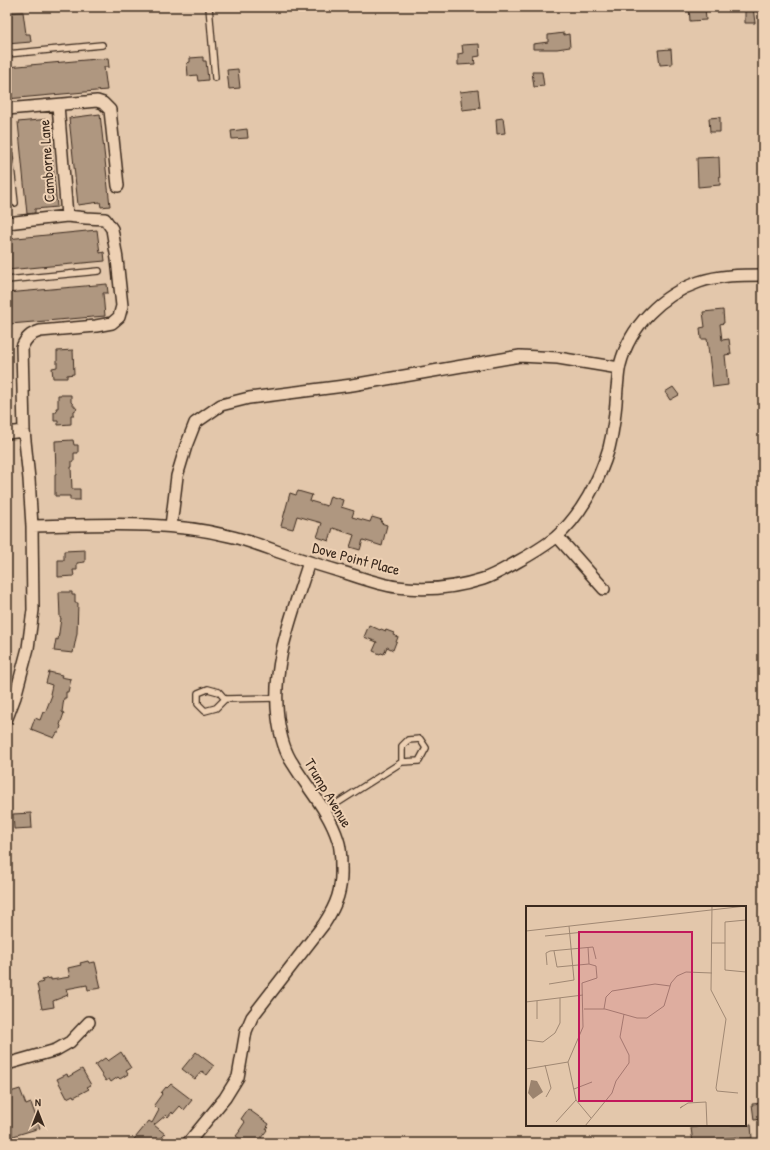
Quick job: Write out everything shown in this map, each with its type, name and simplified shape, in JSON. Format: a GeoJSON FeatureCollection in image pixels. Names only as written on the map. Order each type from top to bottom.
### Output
{"type":"FeatureCollection","features":[{"type":"Feature","properties":{"kind":"street"},"geometry":{"type":"LineString","coordinates":[[7,109],[97,101],[103,103],[110,110],[118,186]]}},
{"type":"Feature","properties":{"kind":"street","name":"Camborne Lane"},"geometry":{"type":"LineString","coordinates":[[58,105],[67,216]]}},
{"type":"Feature","properties":{"kind":"street"},"geometry":{"type":"LineString","coordinates":[[7,223],[67,216],[106,219],[112,229],[122,306],[119,317],[112,323],[32,333],[26,338],[22,348],[24,431],[32,526],[32,610],[28,648],[15,697],[7,718]]}},
{"type":"Feature","properties":{"kind":"street","name":"Dove Point Place"},"geometry":{"type":"LineString","coordinates":[[32,526],[171,526],[229,536],[309,562],[396,587],[427,589],[446,588],[486,578],[525,558],[557,536],[581,508],[592,491],[609,448],[613,429],[619,368],[624,350],[632,334],[642,320],[668,297],[686,287],[700,282],[732,276],[763,275]]}},
{"type":"Feature","properties":{"kind":"street"},"geometry":{"type":"LineString","coordinates":[[171,526],[177,476],[186,446],[196,423],[221,405],[249,398],[352,385],[520,356],[558,358],[619,368]]}},
{"type":"Feature","properties":{"kind":"street"},"geometry":{"type":"LineString","coordinates":[[7,433],[24,431]]}},
{"type":"Feature","properties":{"kind":"street"},"geometry":{"type":"LineString","coordinates":[[557,536],[604,589]]}},
{"type":"Feature","properties":{"kind":"street","name":"Trump Avenue"},"geometry":{"type":"LineString","coordinates":[[188,1143],[225,1098],[238,1076],[246,1031],[252,1017],[324,924],[331,913],[338,896],[341,883],[340,847],[335,833],[325,811],[292,764],[280,731],[277,682],[280,657],[309,562]]}},
{"type":"Feature","properties":{"kind":"street"},"geometry":{"type":"LineString","coordinates":[[7,1064],[56,1050],[70,1042],[89,1022]]}},
{"type":"Feature","properties":{"kind":"lane"},"geometry":{"type":"LineString","coordinates":[[209,7],[215,78]]}},
{"type":"Feature","properties":{"kind":"lane"},"geometry":{"type":"LineString","coordinates":[[7,54],[102,45]]}},
{"type":"Feature","properties":{"kind":"lane"},"geometry":{"type":"LineString","coordinates":[[7,131],[15,203]]}},
{"type":"Feature","properties":{"kind":"lane"},"geometry":{"type":"LineString","coordinates":[[7,280],[99,271]]}},
{"type":"Feature","properties":{"kind":"lane"},"geometry":{"type":"LineString","coordinates":[[225,699],[219,692],[208,688],[198,693],[198,704],[205,711],[216,708],[225,699],[277,698]]}},
{"type":"Feature","properties":{"kind":"lane"},"geometry":{"type":"LineString","coordinates":[[325,811],[402,762],[419,761],[426,748],[420,739],[408,740],[402,746],[402,762]]}},
{"type":"Feature","properties":{"kind":"building"},"geometry":{"type":"Polygon","coordinates":[[[689,7],[705,7],[706,20],[690,21],[689,7]]]}},
{"type":"Feature","properties":{"kind":"building"},"geometry":{"type":"Polygon","coordinates":[[[745,7],[753,7],[755,23],[745,23],[745,7]]]}},
{"type":"Feature","properties":{"kind":"building"},"geometry":{"type":"Polygon","coordinates":[[[23,12],[26,34],[30,34],[31,42],[7,44],[7,13],[23,12]]]}},
{"type":"Feature","properties":{"kind":"building"},"geometry":{"type":"Polygon","coordinates":[[[564,33],[564,35],[569,34],[570,47],[557,49],[533,49],[533,44],[548,42],[548,35],[564,33]]]}},
{"type":"Feature","properties":{"kind":"building"},"geometry":{"type":"Polygon","coordinates":[[[479,44],[480,56],[474,57],[475,64],[458,65],[458,54],[463,53],[462,45],[479,44]]]}},
{"type":"Feature","properties":{"kind":"building"},"geometry":{"type":"Polygon","coordinates":[[[671,49],[672,64],[660,65],[658,50],[671,49]]]}},
{"type":"Feature","properties":{"kind":"building"},"geometry":{"type":"Polygon","coordinates":[[[203,57],[203,61],[206,61],[208,80],[198,81],[197,75],[188,76],[187,63],[190,62],[190,58],[203,57]]]}},
{"type":"Feature","properties":{"kind":"building"},"geometry":{"type":"Polygon","coordinates":[[[108,58],[109,67],[104,67],[107,90],[7,99],[7,67],[108,58]]]}},
{"type":"Feature","properties":{"kind":"building"},"geometry":{"type":"Polygon","coordinates":[[[238,69],[240,88],[229,89],[227,70],[238,69]]]}},
{"type":"Feature","properties":{"kind":"building"},"geometry":{"type":"Polygon","coordinates":[[[532,72],[542,72],[544,86],[534,87],[532,72]]]}},
{"type":"Feature","properties":{"kind":"building"},"geometry":{"type":"Polygon","coordinates":[[[478,90],[480,108],[462,110],[460,92],[478,90]]]}},
{"type":"Feature","properties":{"kind":"building"},"geometry":{"type":"Polygon","coordinates":[[[100,114],[110,206],[101,207],[100,202],[78,205],[69,118],[100,114]]]}},
{"type":"Feature","properties":{"kind":"building"},"geometry":{"type":"Polygon","coordinates":[[[720,117],[720,132],[710,132],[709,118],[720,117]]]}},
{"type":"Feature","properties":{"kind":"building"},"geometry":{"type":"Polygon","coordinates":[[[503,118],[505,133],[497,134],[496,119],[503,118]]]}},
{"type":"Feature","properties":{"kind":"building"},"geometry":{"type":"Polygon","coordinates":[[[49,119],[57,207],[35,209],[35,213],[27,214],[18,122],[49,119]]]}},
{"type":"Feature","properties":{"kind":"building"},"geometry":{"type":"Polygon","coordinates":[[[247,129],[248,138],[232,139],[231,131],[247,129]]]}},
{"type":"Feature","properties":{"kind":"building"},"geometry":{"type":"Polygon","coordinates":[[[719,157],[720,185],[698,187],[697,158],[719,157]]]}},
{"type":"Feature","properties":{"kind":"building"},"geometry":{"type":"Polygon","coordinates":[[[97,230],[100,253],[104,252],[105,261],[7,270],[7,239],[97,230]]]}},
{"type":"Feature","properties":{"kind":"building"},"geometry":{"type":"Polygon","coordinates":[[[107,284],[108,293],[103,293],[105,316],[10,324],[7,293],[107,284]]]}},
{"type":"Feature","properties":{"kind":"building"},"geometry":{"type":"Polygon","coordinates":[[[723,310],[724,323],[720,324],[722,340],[729,339],[731,354],[725,355],[728,385],[713,387],[707,339],[701,339],[700,328],[705,327],[703,312],[723,310]]]}},
{"type":"Feature","properties":{"kind":"building"},"geometry":{"type":"Polygon","coordinates":[[[73,350],[74,374],[67,375],[67,378],[53,378],[52,368],[57,367],[57,351],[73,350]]]}},
{"type":"Feature","properties":{"kind":"building"},"geometry":{"type":"Polygon","coordinates":[[[673,387],[679,395],[670,400],[665,392],[673,387]]]}},
{"type":"Feature","properties":{"kind":"building"},"geometry":{"type":"Polygon","coordinates":[[[58,395],[71,395],[71,402],[77,409],[74,411],[74,415],[71,415],[71,424],[58,425],[58,421],[54,421],[54,412],[57,412],[56,408],[58,408],[58,395]]]}},
{"type":"Feature","properties":{"kind":"building"},"geometry":{"type":"Polygon","coordinates":[[[73,440],[74,445],[78,445],[78,453],[74,453],[74,461],[72,461],[71,467],[72,489],[80,489],[80,500],[70,500],[70,496],[55,496],[55,441],[73,440]]]}},
{"type":"Feature","properties":{"kind":"building"},"geometry":{"type":"Polygon","coordinates":[[[298,491],[312,495],[310,501],[327,506],[330,496],[343,500],[341,507],[354,511],[352,517],[370,522],[372,517],[382,520],[381,523],[387,525],[382,546],[363,540],[360,550],[350,547],[354,535],[333,528],[329,541],[317,537],[322,523],[297,516],[293,529],[281,526],[290,493],[296,495],[298,491]]]}},
{"type":"Feature","properties":{"kind":"building"},"geometry":{"type":"Polygon","coordinates":[[[85,550],[85,562],[77,563],[77,570],[73,570],[74,576],[58,577],[58,560],[64,560],[64,551],[85,550]]]}},
{"type":"Feature","properties":{"kind":"building"},"geometry":{"type":"Polygon","coordinates":[[[59,592],[72,592],[72,595],[75,595],[75,603],[78,603],[77,633],[73,653],[54,651],[56,639],[58,640],[61,618],[59,592]]]}},
{"type":"Feature","properties":{"kind":"building"},"geometry":{"type":"Polygon","coordinates":[[[369,625],[380,630],[386,630],[394,633],[393,635],[398,637],[393,650],[387,647],[384,654],[373,651],[377,642],[364,637],[369,625]]]}},
{"type":"Feature","properties":{"kind":"building"},"geometry":{"type":"Polygon","coordinates":[[[49,672],[71,679],[68,692],[66,692],[66,698],[64,698],[62,712],[64,713],[59,733],[57,733],[54,738],[31,729],[35,718],[40,720],[43,712],[45,713],[52,695],[50,694],[52,685],[46,683],[49,672]]]}},
{"type":"Feature","properties":{"kind":"building"},"geometry":{"type":"Polygon","coordinates":[[[31,813],[32,828],[14,829],[13,814],[31,813]]]}},
{"type":"Feature","properties":{"kind":"building"},"geometry":{"type":"Polygon","coordinates":[[[88,961],[89,963],[95,962],[101,988],[88,990],[87,985],[66,989],[68,995],[53,1001],[54,1007],[42,1009],[37,984],[43,982],[42,980],[51,978],[51,980],[70,977],[68,968],[81,965],[80,963],[88,961]]]}},
{"type":"Feature","properties":{"kind":"building"},"geometry":{"type":"Polygon","coordinates":[[[121,1052],[131,1068],[126,1071],[128,1074],[120,1079],[118,1077],[111,1082],[109,1079],[106,1081],[95,1065],[105,1058],[108,1061],[121,1052]]]}},
{"type":"Feature","properties":{"kind":"building"},"geometry":{"type":"Polygon","coordinates":[[[196,1052],[214,1066],[207,1075],[202,1071],[195,1079],[182,1069],[196,1052]]]}},
{"type":"Feature","properties":{"kind":"building"},"geometry":{"type":"Polygon","coordinates":[[[82,1069],[91,1085],[87,1087],[89,1089],[74,1097],[73,1095],[67,1098],[57,1079],[67,1074],[68,1077],[82,1069]]]}},
{"type":"Feature","properties":{"kind":"building"},"geometry":{"type":"Polygon","coordinates":[[[171,1084],[192,1100],[184,1110],[180,1106],[173,1114],[172,1112],[168,1117],[166,1115],[154,1125],[165,1134],[157,1143],[131,1143],[149,1121],[152,1123],[159,1110],[154,1105],[162,1094],[161,1093],[171,1084]]]}},
{"type":"Feature","properties":{"kind":"building"},"geometry":{"type":"Polygon","coordinates":[[[20,1089],[26,1105],[31,1103],[40,1128],[10,1137],[9,1135],[7,1136],[7,1093],[20,1089]]]}},
{"type":"Feature","properties":{"kind":"building"},"geometry":{"type":"Polygon","coordinates":[[[763,1103],[763,1119],[754,1120],[752,1104],[763,1103]]]}},
{"type":"Feature","properties":{"kind":"building"},"geometry":{"type":"Polygon","coordinates":[[[248,1109],[269,1124],[266,1129],[267,1130],[257,1143],[245,1143],[236,1136],[245,1122],[241,1119],[248,1109]]]}},
{"type":"Feature","properties":{"kind":"building"},"geometry":{"type":"Polygon","coordinates":[[[751,1125],[752,1138],[740,1139],[739,1137],[718,1139],[719,1143],[693,1143],[691,1128],[751,1125]]]}}]}
